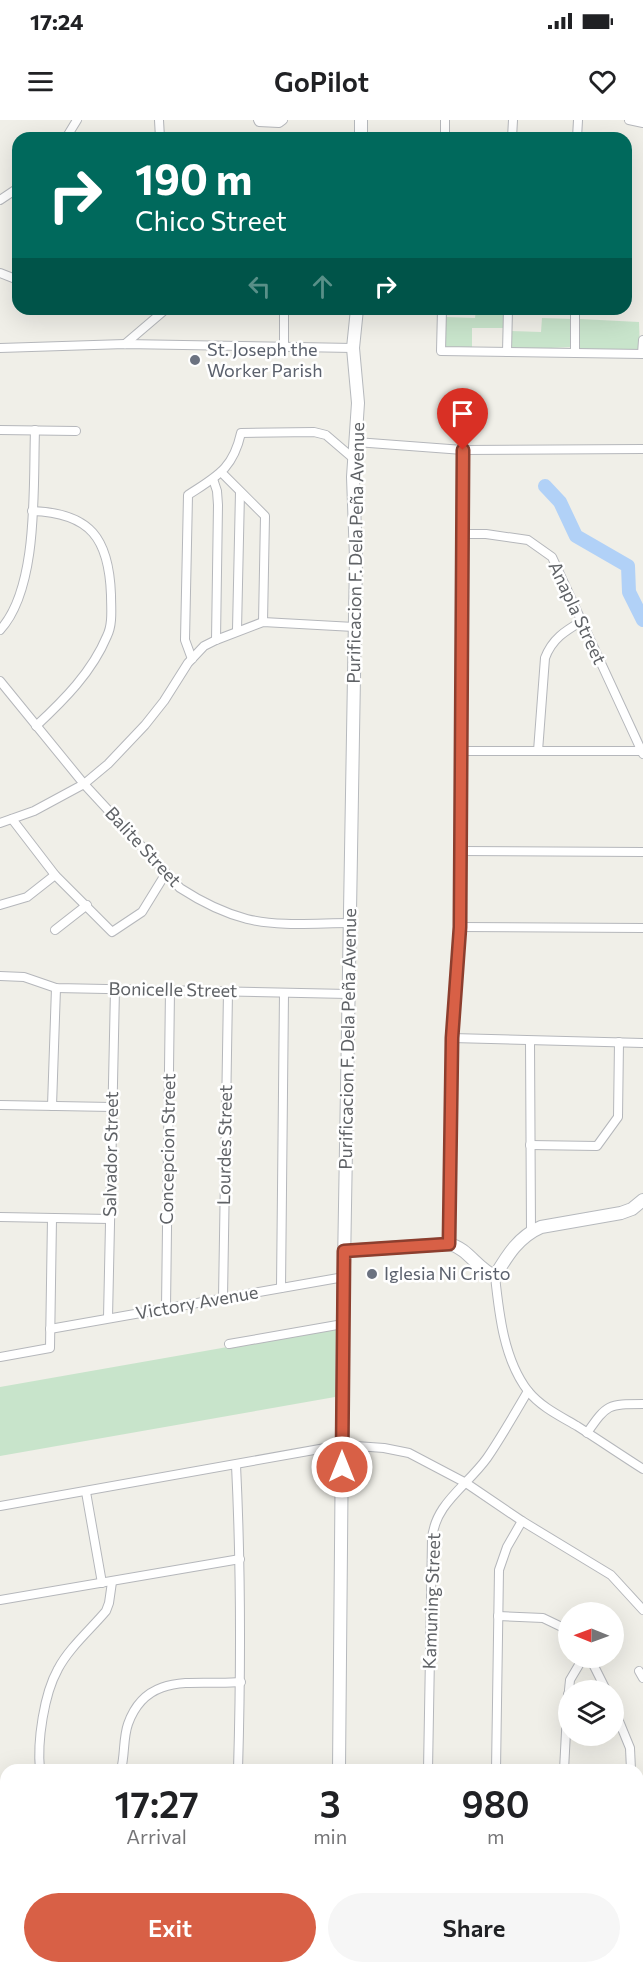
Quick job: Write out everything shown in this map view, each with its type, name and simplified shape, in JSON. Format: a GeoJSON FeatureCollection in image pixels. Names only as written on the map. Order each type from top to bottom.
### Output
{"type":"FeatureCollection","features":[{"type":"Feature","properties":{"kind":"street"},"geometry":{"type":"LineString","coordinates":[[258,120],[259,122],[279,123],[283,120]]}},
{"type":"Feature","properties":{"kind":"street"},"geometry":{"type":"LineString","coordinates":[[629,120],[643,123]]}},
{"type":"Feature","properties":{"kind":"street"},"geometry":{"type":"LineString","coordinates":[[125,344],[159,315]]}},
{"type":"Feature","properties":{"kind":"street"},"geometry":{"type":"LineString","coordinates":[[284,315],[284,347]]}},
{"type":"Feature","properties":{"kind":"street","name":"Purificacion F. Dela Peña Avenue"},"geometry":{"type":"LineString","coordinates":[[339,1764],[344,1251],[356,535],[354,459],[358,403],[353,348],[356,315]]}},
{"type":"Feature","properties":{"kind":"street"},"geometry":{"type":"LineString","coordinates":[[442,315],[441,351],[643,354],[643,340]]}},
{"type":"Feature","properties":{"kind":"street"},"geometry":{"type":"LineString","coordinates":[[507,352],[508,315]]}},
{"type":"Feature","properties":{"kind":"street"},"geometry":{"type":"LineString","coordinates":[[575,315],[575,353]]}},
{"type":"Feature","properties":{"kind":"street"},"geometry":{"type":"LineString","coordinates":[[0,348],[125,344],[353,348]]}},
{"type":"Feature","properties":{"kind":"street"},"geometry":{"type":"LineString","coordinates":[[0,430],[76,431]]}},
{"type":"Feature","properties":{"kind":"street"},"geometry":{"type":"LineString","coordinates":[[0,630],[10,619],[25,579],[32,511],[35,430]]}},
{"type":"Feature","properties":{"kind":"street"},"geometry":{"type":"LineString","coordinates":[[192,658],[185,640],[188,495],[213,479],[232,461],[241,433],[314,432],[327,435],[354,459]]}},
{"type":"Feature","properties":{"kind":"street"},"geometry":{"type":"LineString","coordinates":[[356,442],[463,450],[643,449]]}},
{"type":"Feature","properties":{"kind":"street"},"geometry":{"type":"LineString","coordinates":[[449,1244],[452,1038],[460,927],[463,450]]}},
{"type":"Feature","properties":{"kind":"street"},"geometry":{"type":"LineString","coordinates":[[221,472],[265,516],[263,622]]}},
{"type":"Feature","properties":{"kind":"street"},"geometry":{"type":"LineString","coordinates":[[213,479],[218,505],[216,640]]}},
{"type":"Feature","properties":{"kind":"street"},"geometry":{"type":"LineString","coordinates":[[237,630],[240,492]]}},
{"type":"Feature","properties":{"kind":"street"},"geometry":{"type":"LineString","coordinates":[[32,511],[69,516],[89,528],[99,541],[107,556],[111,615],[108,635],[82,679],[36,726]]}},
{"type":"Feature","properties":{"kind":"street","name":"Anapla Street"},"geometry":{"type":"LineString","coordinates":[[463,534],[486,534],[528,540],[552,557],[642,752]]}},
{"type":"Feature","properties":{"kind":"street"},"geometry":{"type":"LineString","coordinates":[[538,752],[545,658],[549,646],[562,633],[582,621]]}},
{"type":"Feature","properties":{"kind":"street"},"geometry":{"type":"LineString","coordinates":[[0,823],[34,811],[84,784],[108,764],[145,725],[192,658],[204,646],[237,630],[263,622],[354,627]]}},
{"type":"Feature","properties":{"kind":"street","name":"Balite Street"},"geometry":{"type":"LineString","coordinates":[[0,681],[84,784],[180,888],[194,897],[246,918],[297,923],[350,923]]}},
{"type":"Feature","properties":{"kind":"street"},"geometry":{"type":"LineString","coordinates":[[462,750],[642,752]]}},
{"type":"Feature","properties":{"kind":"street"},"geometry":{"type":"LineString","coordinates":[[12,819],[55,875],[112,932],[142,912],[166,873]]}},
{"type":"Feature","properties":{"kind":"street"},"geometry":{"type":"LineString","coordinates":[[460,851],[643,852]]}},
{"type":"Feature","properties":{"kind":"street"},"geometry":{"type":"LineString","coordinates":[[0,905],[27,897],[55,875]]}},
{"type":"Feature","properties":{"kind":"street"},"geometry":{"type":"LineString","coordinates":[[56,930],[87,905]]}},
{"type":"Feature","properties":{"kind":"street"},"geometry":{"type":"LineString","coordinates":[[460,927],[643,928]]}},
{"type":"Feature","properties":{"kind":"street","name":"Bonicelle Street"},"geometry":{"type":"LineString","coordinates":[[0,976],[24,977],[56,988],[348,994]]}},
{"type":"Feature","properties":{"kind":"street"},"geometry":{"type":"LineString","coordinates":[[52,1106],[56,988]]}},
{"type":"Feature","properties":{"kind":"street","name":"Salvador Street"},"geometry":{"type":"LineString","coordinates":[[108,1318],[115,989]]}},
{"type":"Feature","properties":{"kind":"street","name":"Concepcion Street"},"geometry":{"type":"LineString","coordinates":[[166,1308],[170,990]]}},
{"type":"Feature","properties":{"kind":"street","name":"Lourdes Street"},"geometry":{"type":"LineString","coordinates":[[223,1298],[228,992]]}},
{"type":"Feature","properties":{"kind":"street"},"geometry":{"type":"LineString","coordinates":[[281,1288],[284,993]]}},
{"type":"Feature","properties":{"kind":"street"},"geometry":{"type":"LineString","coordinates":[[452,1038],[643,1043]]}},
{"type":"Feature","properties":{"kind":"street"},"geometry":{"type":"LineString","coordinates":[[530,1041],[531,1232]]}},
{"type":"Feature","properties":{"kind":"street"},"geometry":{"type":"LineString","coordinates":[[530,1145],[597,1146],[618,1117],[619,1042]]}},
{"type":"Feature","properties":{"kind":"street"},"geometry":{"type":"LineString","coordinates":[[0,1105],[112,1107]]}},
{"type":"Feature","properties":{"kind":"street"},"geometry":{"type":"LineString","coordinates":[[643,1200],[637,1209],[541,1227],[531,1232],[513,1248],[495,1276],[497,1300],[508,1349],[513,1364],[528,1391],[548,1409],[643,1469]]}},
{"type":"Feature","properties":{"kind":"street"},"geometry":{"type":"LineString","coordinates":[[0,1217],[110,1219]]}},
{"type":"Feature","properties":{"kind":"street"},"geometry":{"type":"LineString","coordinates":[[0,1357],[50,1348],[52,1218]]}},
{"type":"Feature","properties":{"kind":"street"},"geometry":{"type":"LineString","coordinates":[[344,1251],[449,1244],[460,1249],[479,1268],[495,1276]]}},
{"type":"Feature","properties":{"kind":"street","name":"Victory Avenue"},"geometry":{"type":"LineString","coordinates":[[50,1329],[344,1277]]}},
{"type":"Feature","properties":{"kind":"street"},"geometry":{"type":"LineString","coordinates":[[229,1344],[343,1324]]}},
{"type":"Feature","properties":{"kind":"street","name":"Kamuning Street"},"geometry":{"type":"LineString","coordinates":[[428,1764],[432,1532],[444,1506],[487,1457],[528,1391]]}},
{"type":"Feature","properties":{"kind":"street"},"geometry":{"type":"LineString","coordinates":[[587,1433],[602,1411],[615,1404],[643,1404]]}},
{"type":"Feature","properties":{"kind":"street"},"geometry":{"type":"LineString","coordinates":[[0,1506],[342,1445],[384,1448],[409,1453],[466,1483],[522,1521],[611,1575],[643,1610]]}},
{"type":"Feature","properties":{"kind":"street"},"geometry":{"type":"LineString","coordinates":[[236,1465],[240,1558],[241,1682],[238,1764]]}},
{"type":"Feature","properties":{"kind":"street"},"geometry":{"type":"LineString","coordinates":[[40,1764],[45,1708],[58,1669],[106,1611],[109,1603],[107,1582],[87,1492]]}},
{"type":"Feature","properties":{"kind":"street"},"geometry":{"type":"LineString","coordinates":[[496,1764],[500,1563],[522,1521]]}},
{"type":"Feature","properties":{"kind":"street"},"geometry":{"type":"LineString","coordinates":[[0,1600],[240,1558]]}},
{"type":"Feature","properties":{"kind":"street"},"geometry":{"type":"LineString","coordinates":[[498,1616],[543,1618],[558,1625]]}},
{"type":"Feature","properties":{"kind":"street"},"geometry":{"type":"LineString","coordinates":[[122,1764],[128,1724],[149,1693],[159,1688],[182,1683],[241,1682]]}},
{"type":"Feature","properties":{"kind":"street"},"geometry":{"type":"LineString","coordinates":[[624,1733],[630,1748],[631,1764]]}},
{"type":"Feature","properties":{"kind":"street"},"geometry":{"type":"LineString","coordinates":[[564,1764],[566,1746]]}},
{"type":"Feature","properties":{"kind":"green space"},"geometry":{"type":"Polygon","coordinates":[[[475,315],[503,315],[503,328],[472,328],[472,347],[444,348],[445,317],[475,318],[475,315]]]}},
{"type":"Feature","properties":{"kind":"green space"},"geometry":{"type":"Polygon","coordinates":[[[542,318],[572,319],[572,347],[510,350],[511,331],[541,332],[542,318]]]}},
{"type":"Feature","properties":{"kind":"green space"},"geometry":{"type":"Polygon","coordinates":[[[580,319],[639,322],[640,351],[579,350],[580,319]]]}},
{"type":"Feature","properties":{"kind":"green space"},"geometry":{"type":"Polygon","coordinates":[[[336,1328],[335,1397],[0,1456],[0,1387],[336,1328]]]}},
{"type":"Feature","properties":{"kind":"waterway"},"geometry":{"type":"LineString","coordinates":[[545,486],[560,502],[576,536],[628,566],[629,592],[643,620]]}},
{"type":"Feature","properties":{"kind":"place","name":"St. Joseph the Worker Parish"},"geometry":{"type":"Point","coordinates":[195,360]}},
{"type":"Feature","properties":{"kind":"place","name":"Iglesia Ni Cristo"},"geometry":{"type":"Point","coordinates":[372,1274]}},
{"type":"Feature","properties":{"kind":"route"},"geometry":{"type":"LineString","coordinates":[[342,1467],[344,1251],[449,1244],[452,1038],[460,927],[463,450]]}}]}
